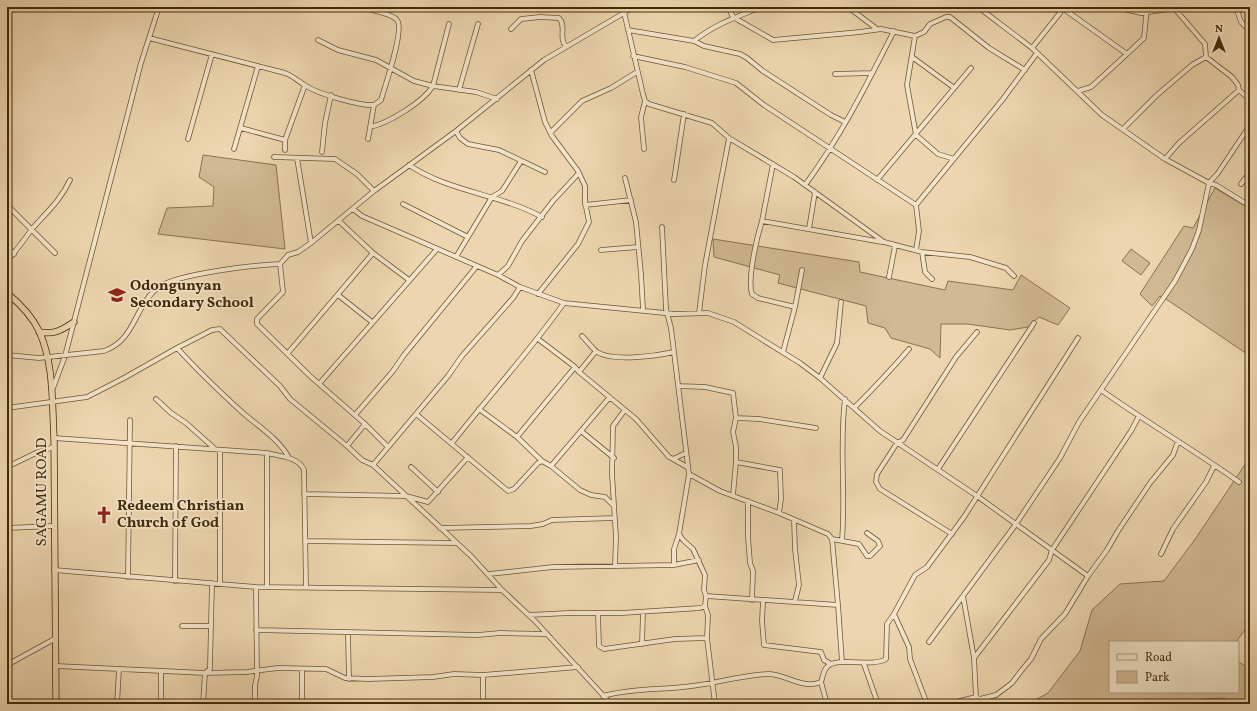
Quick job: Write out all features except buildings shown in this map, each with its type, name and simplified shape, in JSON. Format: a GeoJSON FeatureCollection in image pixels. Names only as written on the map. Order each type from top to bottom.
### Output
{"type":"FeatureCollection","features":[{"type":"Feature","properties":{"kind":"highway","name":"SAGAMU ROAD"},"geometry":{"type":"LineString","coordinates":[[7,293],[17,302],[39,332],[46,356],[52,391],[54,438],[56,704]]}},
{"type":"Feature","properties":{"kind":"highway"},"geometry":{"type":"LineString","coordinates":[[39,332],[48,334],[56,333],[74,322]]}},
{"type":"Feature","properties":{"kind":"street"},"geometry":{"type":"LineString","coordinates":[[52,391],[65,356],[149,38],[159,7]]}},
{"type":"Feature","properties":{"kind":"street"},"geometry":{"type":"LineString","coordinates":[[149,38],[295,76],[305,85],[331,95],[352,102],[374,105],[381,100],[390,69],[398,41],[398,21],[394,17],[360,7]]}},
{"type":"Feature","properties":{"kind":"street"},"geometry":{"type":"LineString","coordinates":[[7,355],[30,358],[65,356],[104,351],[119,344],[125,339],[135,318],[150,295],[166,283],[242,266],[280,264],[288,255],[298,252],[311,243],[374,191],[456,131],[531,70],[566,46],[624,12],[628,8],[634,7]]}},
{"type":"Feature","properties":{"kind":"street"},"geometry":{"type":"LineString","coordinates":[[728,7],[733,17],[773,40],[877,29],[915,36],[924,32],[930,24],[946,17],[950,17],[989,48],[1025,70]]}},
{"type":"Feature","properties":{"kind":"street"},"geometry":{"type":"LineString","coordinates":[[694,41],[703,33],[733,17],[761,7]]}},
{"type":"Feature","properties":{"kind":"street"},"geometry":{"type":"LineString","coordinates":[[848,7],[877,29]]}},
{"type":"Feature","properties":{"kind":"street"},"geometry":{"type":"LineString","coordinates":[[978,7],[1032,48],[1102,115],[1124,128],[1165,158],[1209,183],[1216,185],[1250,206]]}},
{"type":"Feature","properties":{"kind":"street"},"geometry":{"type":"LineString","coordinates":[[1032,48],[1060,12],[1061,7],[1127,54]]}},
{"type":"Feature","properties":{"kind":"street"},"geometry":{"type":"LineString","coordinates":[[1115,7],[1147,12],[1184,7]]}},
{"type":"Feature","properties":{"kind":"street"},"geometry":{"type":"LineString","coordinates":[[1078,91],[1091,87],[1144,38],[1148,7]]}},
{"type":"Feature","properties":{"kind":"street"},"geometry":{"type":"LineString","coordinates":[[1236,7],[1241,22],[1250,31]]}},
{"type":"Feature","properties":{"kind":"street"},"geometry":{"type":"LineString","coordinates":[[1175,9],[1205,44],[1206,57],[1235,80],[1239,90],[1250,100]]}},
{"type":"Feature","properties":{"kind":"street"},"geometry":{"type":"LineString","coordinates":[[1060,12],[1067,11]]}},
{"type":"Feature","properties":{"kind":"street"},"geometry":{"type":"LineString","coordinates":[[624,12],[633,56],[646,101],[640,117],[644,149]]}},
{"type":"Feature","properties":{"kind":"street"},"geometry":{"type":"LineString","coordinates":[[511,29],[521,19],[540,17],[559,18],[562,22],[562,40],[566,46]]}},
{"type":"Feature","properties":{"kind":"street"},"geometry":{"type":"LineString","coordinates":[[370,127],[390,120],[423,99],[433,86],[449,24]]}},
{"type":"Feature","properties":{"kind":"street"},"geometry":{"type":"LineString","coordinates":[[459,90],[478,24]]}},
{"type":"Feature","properties":{"kind":"street"},"geometry":{"type":"LineString","coordinates":[[628,30],[694,41],[704,46],[740,54],[763,71],[831,115],[845,122]]}},
{"type":"Feature","properties":{"kind":"street"},"geometry":{"type":"LineString","coordinates":[[805,185],[830,149],[894,31]]}},
{"type":"Feature","properties":{"kind":"street"},"geometry":{"type":"LineString","coordinates":[[915,36],[907,85],[916,135],[938,154],[954,159]]}},
{"type":"Feature","properties":{"kind":"street"},"geometry":{"type":"LineString","coordinates":[[318,40],[338,50],[376,60],[414,81],[433,86],[484,93],[497,99]]}},
{"type":"Feature","properties":{"kind":"street"},"geometry":{"type":"LineString","coordinates":[[916,250],[919,232],[916,205],[1003,100],[1037,53]]}},
{"type":"Feature","properties":{"kind":"street"},"geometry":{"type":"LineString","coordinates":[[188,139],[212,54]]}},
{"type":"Feature","properties":{"kind":"street"},"geometry":{"type":"LineString","coordinates":[[633,56],[684,67],[736,83],[764,105],[916,205]]}},
{"type":"Feature","properties":{"kind":"street"},"geometry":{"type":"LineString","coordinates":[[912,57],[953,87]]}},
{"type":"Feature","properties":{"kind":"street"},"geometry":{"type":"LineString","coordinates":[[1124,128],[1157,95],[1192,65],[1206,57]]}},
{"type":"Feature","properties":{"kind":"street"},"geometry":{"type":"LineString","coordinates":[[234,149],[258,66]]}},
{"type":"Feature","properties":{"kind":"street"},"geometry":{"type":"LineString","coordinates":[[877,180],[916,135],[953,87],[971,68]]}},
{"type":"Feature","properties":{"kind":"street"},"geometry":{"type":"LineString","coordinates":[[531,70],[544,118],[552,136],[578,172],[585,186],[585,205],[589,222],[578,244],[538,294]]}},
{"type":"Feature","properties":{"kind":"street"},"geometry":{"type":"LineString","coordinates":[[551,132],[582,101],[611,88],[637,72]]}},
{"type":"Feature","properties":{"kind":"street"},"geometry":{"type":"LineString","coordinates":[[835,74],[872,73]]}},
{"type":"Feature","properties":{"kind":"street"},"geometry":{"type":"LineString","coordinates":[[285,150],[285,140],[305,85]]}},
{"type":"Feature","properties":{"kind":"street"},"geometry":{"type":"LineString","coordinates":[[1165,158],[1239,90]]}},
{"type":"Feature","properties":{"kind":"street"},"geometry":{"type":"LineString","coordinates":[[322,152],[325,123],[331,95]]}},
{"type":"Feature","properties":{"kind":"street"},"geometry":{"type":"LineString","coordinates":[[646,101],[664,110],[684,114],[712,123],[729,138],[805,185],[884,242]]}},
{"type":"Feature","properties":{"kind":"street"},"geometry":{"type":"LineString","coordinates":[[368,139],[374,105]]}},
{"type":"Feature","properties":{"kind":"street"},"geometry":{"type":"LineString","coordinates":[[674,180],[684,114]]}},
{"type":"Feature","properties":{"kind":"street"},"geometry":{"type":"LineString","coordinates":[[929,642],[1016,524],[1060,458],[1079,422],[1102,390],[1144,324],[1175,281],[1192,249],[1203,215],[1209,183],[1218,173],[1250,125]]}},
{"type":"Feature","properties":{"kind":"street"},"geometry":{"type":"LineString","coordinates":[[241,128],[285,140]]}},
{"type":"Feature","properties":{"kind":"street"},"geometry":{"type":"LineString","coordinates":[[456,131],[460,138],[468,144],[499,150],[545,172]]}},
{"type":"Feature","properties":{"kind":"street"},"geometry":{"type":"LineString","coordinates":[[699,313],[705,265],[729,138]]}},
{"type":"Feature","properties":{"kind":"street"},"geometry":{"type":"LineString","coordinates":[[274,157],[325,158],[341,162],[374,191]]}},
{"type":"Feature","properties":{"kind":"street"},"geometry":{"type":"LineString","coordinates":[[297,158],[311,243]]}},
{"type":"Feature","properties":{"kind":"street"},"geometry":{"type":"LineString","coordinates":[[456,257],[492,197],[502,191],[521,161]]}},
{"type":"Feature","properties":{"kind":"street"},"geometry":{"type":"LineString","coordinates":[[773,164],[750,278],[752,294],[758,298],[795,307]]}},
{"type":"Feature","properties":{"kind":"street"},"geometry":{"type":"LineString","coordinates":[[409,165],[423,175],[515,205],[542,217]]}},
{"type":"Feature","properties":{"kind":"street"},"geometry":{"type":"LineString","coordinates":[[498,275],[512,260],[522,241],[560,192],[578,172]]}},
{"type":"Feature","properties":{"kind":"street"},"geometry":{"type":"LineString","coordinates":[[1241,184],[1250,172]]}},
{"type":"Feature","properties":{"kind":"street"},"geometry":{"type":"LineString","coordinates":[[625,178],[631,200],[638,247],[643,309]]}},
{"type":"Feature","properties":{"kind":"street"},"geometry":{"type":"LineString","coordinates":[[7,262],[32,229],[64,193],[70,180]]}},
{"type":"Feature","properties":{"kind":"street"},"geometry":{"type":"LineString","coordinates":[[808,229],[815,192]]}},
{"type":"Feature","properties":{"kind":"street"},"geometry":{"type":"LineString","coordinates":[[585,205],[631,200]]}},
{"type":"Feature","properties":{"kind":"street"},"geometry":{"type":"LineString","coordinates":[[403,204],[468,237]]}},
{"type":"Feature","properties":{"kind":"street"},"geometry":{"type":"LineString","coordinates":[[7,205],[55,253]]}},
{"type":"Feature","properties":{"kind":"street"},"geometry":{"type":"LineString","coordinates":[[353,209],[362,216],[437,248],[476,267],[498,275],[520,287],[564,303],[643,309],[683,314],[699,313],[720,316],[734,322],[783,352],[820,378],[854,408],[897,442],[977,496],[1088,576]]}},
{"type":"Feature","properties":{"kind":"street"},"geometry":{"type":"LineString","coordinates":[[339,221],[373,253],[409,280]]}},
{"type":"Feature","properties":{"kind":"street"},"geometry":{"type":"LineString","coordinates":[[762,221],[884,242],[922,252],[970,257],[1006,268],[1014,276]]}},
{"type":"Feature","properties":{"kind":"street"},"geometry":{"type":"LineString","coordinates":[[662,227],[665,301],[674,352],[689,474],[679,534],[674,549],[674,565]]}},
{"type":"Feature","properties":{"kind":"street"},"geometry":{"type":"LineString","coordinates":[[889,277],[895,246]]}},
{"type":"Feature","properties":{"kind":"street"},"geometry":{"type":"LineString","coordinates":[[601,250],[638,247]]}},
{"type":"Feature","properties":{"kind":"street"},"geometry":{"type":"LineString","coordinates":[[7,248],[14,254]]}},
{"type":"Feature","properties":{"kind":"street"},"geometry":{"type":"LineString","coordinates":[[319,384],[437,248]]}},
{"type":"Feature","properties":{"kind":"street"},"geometry":{"type":"LineString","coordinates":[[922,252],[925,272],[932,279]]}},
{"type":"Feature","properties":{"kind":"street"},"geometry":{"type":"LineString","coordinates":[[288,353],[373,253]]}},
{"type":"Feature","properties":{"kind":"street"},"geometry":{"type":"LineString","coordinates":[[280,264],[283,292],[256,322],[319,384],[365,424],[388,447]]}},
{"type":"Feature","properties":{"kind":"street"},"geometry":{"type":"LineString","coordinates":[[355,415],[393,371],[404,355],[476,267]]}},
{"type":"Feature","properties":{"kind":"street"},"geometry":{"type":"LineString","coordinates":[[783,352],[795,307],[802,270]]}},
{"type":"Feature","properties":{"kind":"street"},"geometry":{"type":"LineString","coordinates":[[373,465],[462,356],[513,298],[520,287]]}},
{"type":"Feature","properties":{"kind":"street"},"geometry":{"type":"LineString","coordinates":[[338,295],[372,322]]}},
{"type":"Feature","properties":{"kind":"street"},"geometry":{"type":"LineString","coordinates":[[820,378],[837,343],[841,302]]}},
{"type":"Feature","properties":{"kind":"street"},"geometry":{"type":"LineString","coordinates":[[452,443],[538,339],[564,303]]}},
{"type":"Feature","properties":{"kind":"street"},"geometry":{"type":"LineString","coordinates":[[938,469],[1034,323]]}},
{"type":"Feature","properties":{"kind":"street"},"geometry":{"type":"LineString","coordinates":[[7,408],[87,397],[212,330],[220,329],[280,386],[290,400],[348,446],[362,460],[373,465],[451,538],[535,621],[541,632]]}},
{"type":"Feature","properties":{"kind":"street"},"geometry":{"type":"LineString","coordinates":[[952,534],[877,486],[877,474],[897,442],[903,440],[956,357],[977,332]]}},
{"type":"Feature","properties":{"kind":"street"},"geometry":{"type":"LineString","coordinates":[[582,336],[596,351],[607,355],[634,357],[674,352]]}},
{"type":"Feature","properties":{"kind":"street"},"geometry":{"type":"LineString","coordinates":[[827,704],[821,682],[825,669],[831,664],[842,662],[864,664],[886,659],[887,624],[915,575],[927,567],[952,534],[1078,338]]}},
{"type":"Feature","properties":{"kind":"street"},"geometry":{"type":"LineString","coordinates":[[538,339],[575,367],[624,411],[636,419],[665,453],[687,467]]}},
{"type":"Feature","properties":{"kind":"street"},"geometry":{"type":"LineString","coordinates":[[177,348],[208,381],[286,452],[289,458]]}},
{"type":"Feature","properties":{"kind":"street"},"geometry":{"type":"LineString","coordinates":[[854,408],[877,383],[889,374],[909,349]]}},
{"type":"Feature","properties":{"kind":"street"},"geometry":{"type":"LineString","coordinates":[[579,372],[596,351]]}},
{"type":"Feature","properties":{"kind":"street"},"geometry":{"type":"LineString","coordinates":[[517,437],[575,367]]}},
{"type":"Feature","properties":{"kind":"street"},"geometry":{"type":"LineString","coordinates":[[678,386],[705,387],[732,391],[734,394],[736,418],[733,432],[736,447],[736,462],[733,495]]}},
{"type":"Feature","properties":{"kind":"street"},"geometry":{"type":"LineString","coordinates":[[1102,390],[1239,482]]}},
{"type":"Feature","properties":{"kind":"street"},"geometry":{"type":"LineString","coordinates":[[551,466],[609,398]]}},
{"type":"Feature","properties":{"kind":"street"},"geometry":{"type":"LineString","coordinates":[[156,399],[214,448]]}},
{"type":"Feature","properties":{"kind":"street"},"geometry":{"type":"LineString","coordinates":[[842,540],[844,519],[841,428],[845,399]]}},
{"type":"Feature","properties":{"kind":"street"},"geometry":{"type":"LineString","coordinates":[[479,409],[517,437],[539,461],[551,466],[580,490],[591,495],[605,497],[614,506]]}},
{"type":"Feature","properties":{"kind":"street"},"geometry":{"type":"LineString","coordinates":[[615,565],[616,537],[613,489],[613,426],[624,411]]}},
{"type":"Feature","properties":{"kind":"street"},"geometry":{"type":"LineString","coordinates":[[416,414],[508,492],[514,489],[539,461]]}},
{"type":"Feature","properties":{"kind":"street"},"geometry":{"type":"LineString","coordinates":[[974,658],[1049,560],[1052,550],[1131,431],[1139,416]]}},
{"type":"Feature","properties":{"kind":"street"},"geometry":{"type":"LineString","coordinates":[[736,418],[759,419],[816,428]]}},
{"type":"Feature","properties":{"kind":"street"},"geometry":{"type":"LineString","coordinates":[[128,577],[128,443],[130,420]]}},
{"type":"Feature","properties":{"kind":"street"},"geometry":{"type":"LineString","coordinates":[[348,446],[365,424]]}},
{"type":"Feature","properties":{"kind":"street"},"geometry":{"type":"LineString","coordinates":[[580,431],[614,458]]}},
{"type":"Feature","properties":{"kind":"street"},"geometry":{"type":"LineString","coordinates":[[54,438],[214,448],[220,450],[267,453],[289,458],[304,467],[306,586]]}},
{"type":"Feature","properties":{"kind":"street"},"geometry":{"type":"LineString","coordinates":[[960,701],[976,697],[980,699],[991,697],[1012,683],[1031,659],[1041,639],[1065,614],[1088,576],[1107,550],[1150,483],[1173,455],[1178,441]]}},
{"type":"Feature","properties":{"kind":"street"},"geometry":{"type":"LineString","coordinates":[[175,581],[176,446]]}},
{"type":"Feature","properties":{"kind":"street"},"geometry":{"type":"LineString","coordinates":[[7,467],[38,452],[54,448]]}},
{"type":"Feature","properties":{"kind":"street"},"geometry":{"type":"LineString","coordinates":[[608,452],[614,449]]}},
{"type":"Feature","properties":{"kind":"street"},"geometry":{"type":"LineString","coordinates":[[220,450],[220,583]]}},
{"type":"Feature","properties":{"kind":"street"},"geometry":{"type":"LineString","coordinates":[[267,453],[267,586]]}},
{"type":"Feature","properties":{"kind":"street"},"geometry":{"type":"LineString","coordinates":[[673,459],[686,453]]}},
{"type":"Feature","properties":{"kind":"street"},"geometry":{"type":"LineString","coordinates":[[304,494],[393,495],[406,496],[428,502],[468,457]]}},
{"type":"Feature","properties":{"kind":"street"},"geometry":{"type":"LineString","coordinates":[[736,462],[780,470],[782,492],[779,513]]}},
{"type":"Feature","properties":{"kind":"street"},"geometry":{"type":"LineString","coordinates":[[1161,554],[1173,529],[1206,482],[1214,466]]}},
{"type":"Feature","properties":{"kind":"street"},"geometry":{"type":"LineString","coordinates":[[411,467],[438,492]]}},
{"type":"Feature","properties":{"kind":"street"},"geometry":{"type":"LineString","coordinates":[[689,474],[720,491],[779,513],[828,534],[832,538],[858,544],[867,556],[870,556],[880,546],[878,541],[867,533]]}},
{"type":"Feature","properties":{"kind":"street"},"geometry":{"type":"LineString","coordinates":[[393,495],[395,486]]}},
{"type":"Feature","properties":{"kind":"street"},"geometry":{"type":"LineString","coordinates":[[605,497],[613,489]]}},
{"type":"Feature","properties":{"kind":"street"},"geometry":{"type":"LineString","coordinates":[[748,501],[748,537],[750,563],[753,571],[752,600]]}},
{"type":"Feature","properties":{"kind":"street"},"geometry":{"type":"LineString","coordinates":[[439,528],[531,526],[552,520],[614,518]]}},
{"type":"Feature","properties":{"kind":"street"},"geometry":{"type":"LineString","coordinates":[[794,520],[799,585],[795,601]]}},
{"type":"Feature","properties":{"kind":"street"},"geometry":{"type":"LineString","coordinates":[[794,531],[800,523]]}},
{"type":"Feature","properties":{"kind":"street"},"geometry":{"type":"LineString","coordinates":[[7,528],[54,526]]}},
{"type":"Feature","properties":{"kind":"street"},"geometry":{"type":"LineString","coordinates":[[679,534],[693,549],[705,575],[704,590],[706,596],[705,606],[708,626],[707,638],[715,704]]}},
{"type":"Feature","properties":{"kind":"street"},"geometry":{"type":"LineString","coordinates":[[449,543],[451,538]]}},
{"type":"Feature","properties":{"kind":"street"},"geometry":{"type":"LineString","coordinates":[[832,538],[842,662]]}},
{"type":"Feature","properties":{"kind":"street"},"geometry":{"type":"LineString","coordinates":[[305,541],[456,543]]}},
{"type":"Feature","properties":{"kind":"street"},"geometry":{"type":"LineString","coordinates":[[489,574],[553,567],[674,565],[698,560]]}},
{"type":"Feature","properties":{"kind":"street"},"geometry":{"type":"LineString","coordinates":[[54,570],[175,581],[256,586],[502,590]]}},
{"type":"Feature","properties":{"kind":"street"},"geometry":{"type":"LineString","coordinates":[[203,704],[204,673],[210,666],[212,583]]}},
{"type":"Feature","properties":{"kind":"street"},"geometry":{"type":"LineString","coordinates":[[255,704],[257,670],[256,586]]}},
{"type":"Feature","properties":{"kind":"street"},"geometry":{"type":"LineString","coordinates":[[706,596],[838,605]]}},
{"type":"Feature","properties":{"kind":"street"},"geometry":{"type":"LineString","coordinates":[[963,596],[974,658],[976,697]]}},
{"type":"Feature","properties":{"kind":"street"},"geometry":{"type":"LineString","coordinates":[[763,601],[762,621],[764,645],[821,652],[824,660],[831,664]]}},
{"type":"Feature","properties":{"kind":"street"},"geometry":{"type":"LineString","coordinates":[[529,615],[570,612],[598,614],[643,612],[700,608],[705,606]]}},
{"type":"Feature","properties":{"kind":"street"},"geometry":{"type":"LineString","coordinates":[[700,608],[706,611]]}},
{"type":"Feature","properties":{"kind":"street"},"geometry":{"type":"LineString","coordinates":[[642,644],[643,612]]}},
{"type":"Feature","properties":{"kind":"street"},"geometry":{"type":"LineString","coordinates":[[598,614],[600,648],[611,649],[675,639],[707,638]]}},
{"type":"Feature","properties":{"kind":"street"},"geometry":{"type":"LineString","coordinates":[[894,614],[909,647],[910,659],[927,704]]}},
{"type":"Feature","properties":{"kind":"street"},"geometry":{"type":"LineString","coordinates":[[535,621],[536,615]]}},
{"type":"Feature","properties":{"kind":"street"},"geometry":{"type":"LineString","coordinates":[[182,626],[210,626]]}},
{"type":"Feature","properties":{"kind":"street"},"geometry":{"type":"LineString","coordinates":[[256,630],[478,635],[541,632],[547,634],[610,703]]}},
{"type":"Feature","properties":{"kind":"street"},"geometry":{"type":"LineString","coordinates":[[348,633],[349,679]]}},
{"type":"Feature","properties":{"kind":"street"},"geometry":{"type":"LineString","coordinates":[[7,665],[56,638]]}},
{"type":"Feature","properties":{"kind":"street"},"geometry":{"type":"LineString","coordinates":[[864,664],[878,704]]}},
{"type":"Feature","properties":{"kind":"street"},"geometry":{"type":"LineString","coordinates":[[56,666],[204,673],[235,673],[278,668],[326,669],[349,679],[433,677],[454,674],[483,675],[578,667]]}},
{"type":"Feature","properties":{"kind":"street"},"geometry":{"type":"LineString","coordinates":[[302,669],[302,704]]}},
{"type":"Feature","properties":{"kind":"street"},"geometry":{"type":"LineString","coordinates":[[118,704],[119,670]]}},
{"type":"Feature","properties":{"kind":"street"},"geometry":{"type":"LineString","coordinates":[[161,671],[161,704]]}},
{"type":"Feature","properties":{"kind":"street"},"geometry":{"type":"LineString","coordinates":[[604,696],[693,686],[768,674],[805,684],[812,685],[821,682]]}},
{"type":"Feature","properties":{"kind":"street"},"geometry":{"type":"LineString","coordinates":[[483,675],[483,704]]}},
{"type":"Feature","properties":{"kind":"street"},"geometry":{"type":"LineString","coordinates":[[610,703],[612,694]]}},
{"type":"Feature","properties":{"kind":"green space"},"geometry":{"type":"Polygon","coordinates":[[[203,155],[276,165],[285,249],[158,234],[167,208],[213,206],[214,187],[199,177],[203,155]]]}},
{"type":"Feature","properties":{"kind":"green space"},"geometry":{"type":"Polygon","coordinates":[[[1215,188],[1250,209],[1250,356],[1166,299],[1160,296],[1152,306],[1140,294],[1184,226],[1193,228],[1215,188]]]}},
{"type":"Feature","properties":{"kind":"green space"},"geometry":{"type":"Polygon","coordinates":[[[713,239],[859,262],[860,272],[945,290],[948,281],[1013,290],[1021,275],[1070,308],[1058,325],[1039,317],[1028,327],[1010,330],[968,324],[941,324],[940,358],[930,349],[891,338],[885,328],[868,323],[866,306],[778,283],[780,275],[714,257],[713,239]]]}},
{"type":"Feature","properties":{"kind":"green space"},"geometry":{"type":"Polygon","coordinates":[[[1131,249],[1150,263],[1141,275],[1122,261],[1131,249]]]}},
{"type":"Feature","properties":{"kind":"green space"},"geometry":{"type":"Polygon","coordinates":[[[1250,457],[1250,623],[1237,641],[1109,641],[1109,693],[1239,693],[1239,662],[1250,668],[1250,704],[1233,704],[1224,698],[1202,699],[1202,704],[1028,704],[1048,693],[1080,651],[1092,610],[1120,584],[1164,581],[1196,538],[1250,457]]]}},
{"type":"Feature","properties":{"kind":"place","name":"Odongunyan Secondary School"},"geometry":{"type":"Point","coordinates":[117,295]}},
{"type":"Feature","properties":{"kind":"place","name":"Redeem Christian Church of God"},"geometry":{"type":"Point","coordinates":[104,515]}}]}
